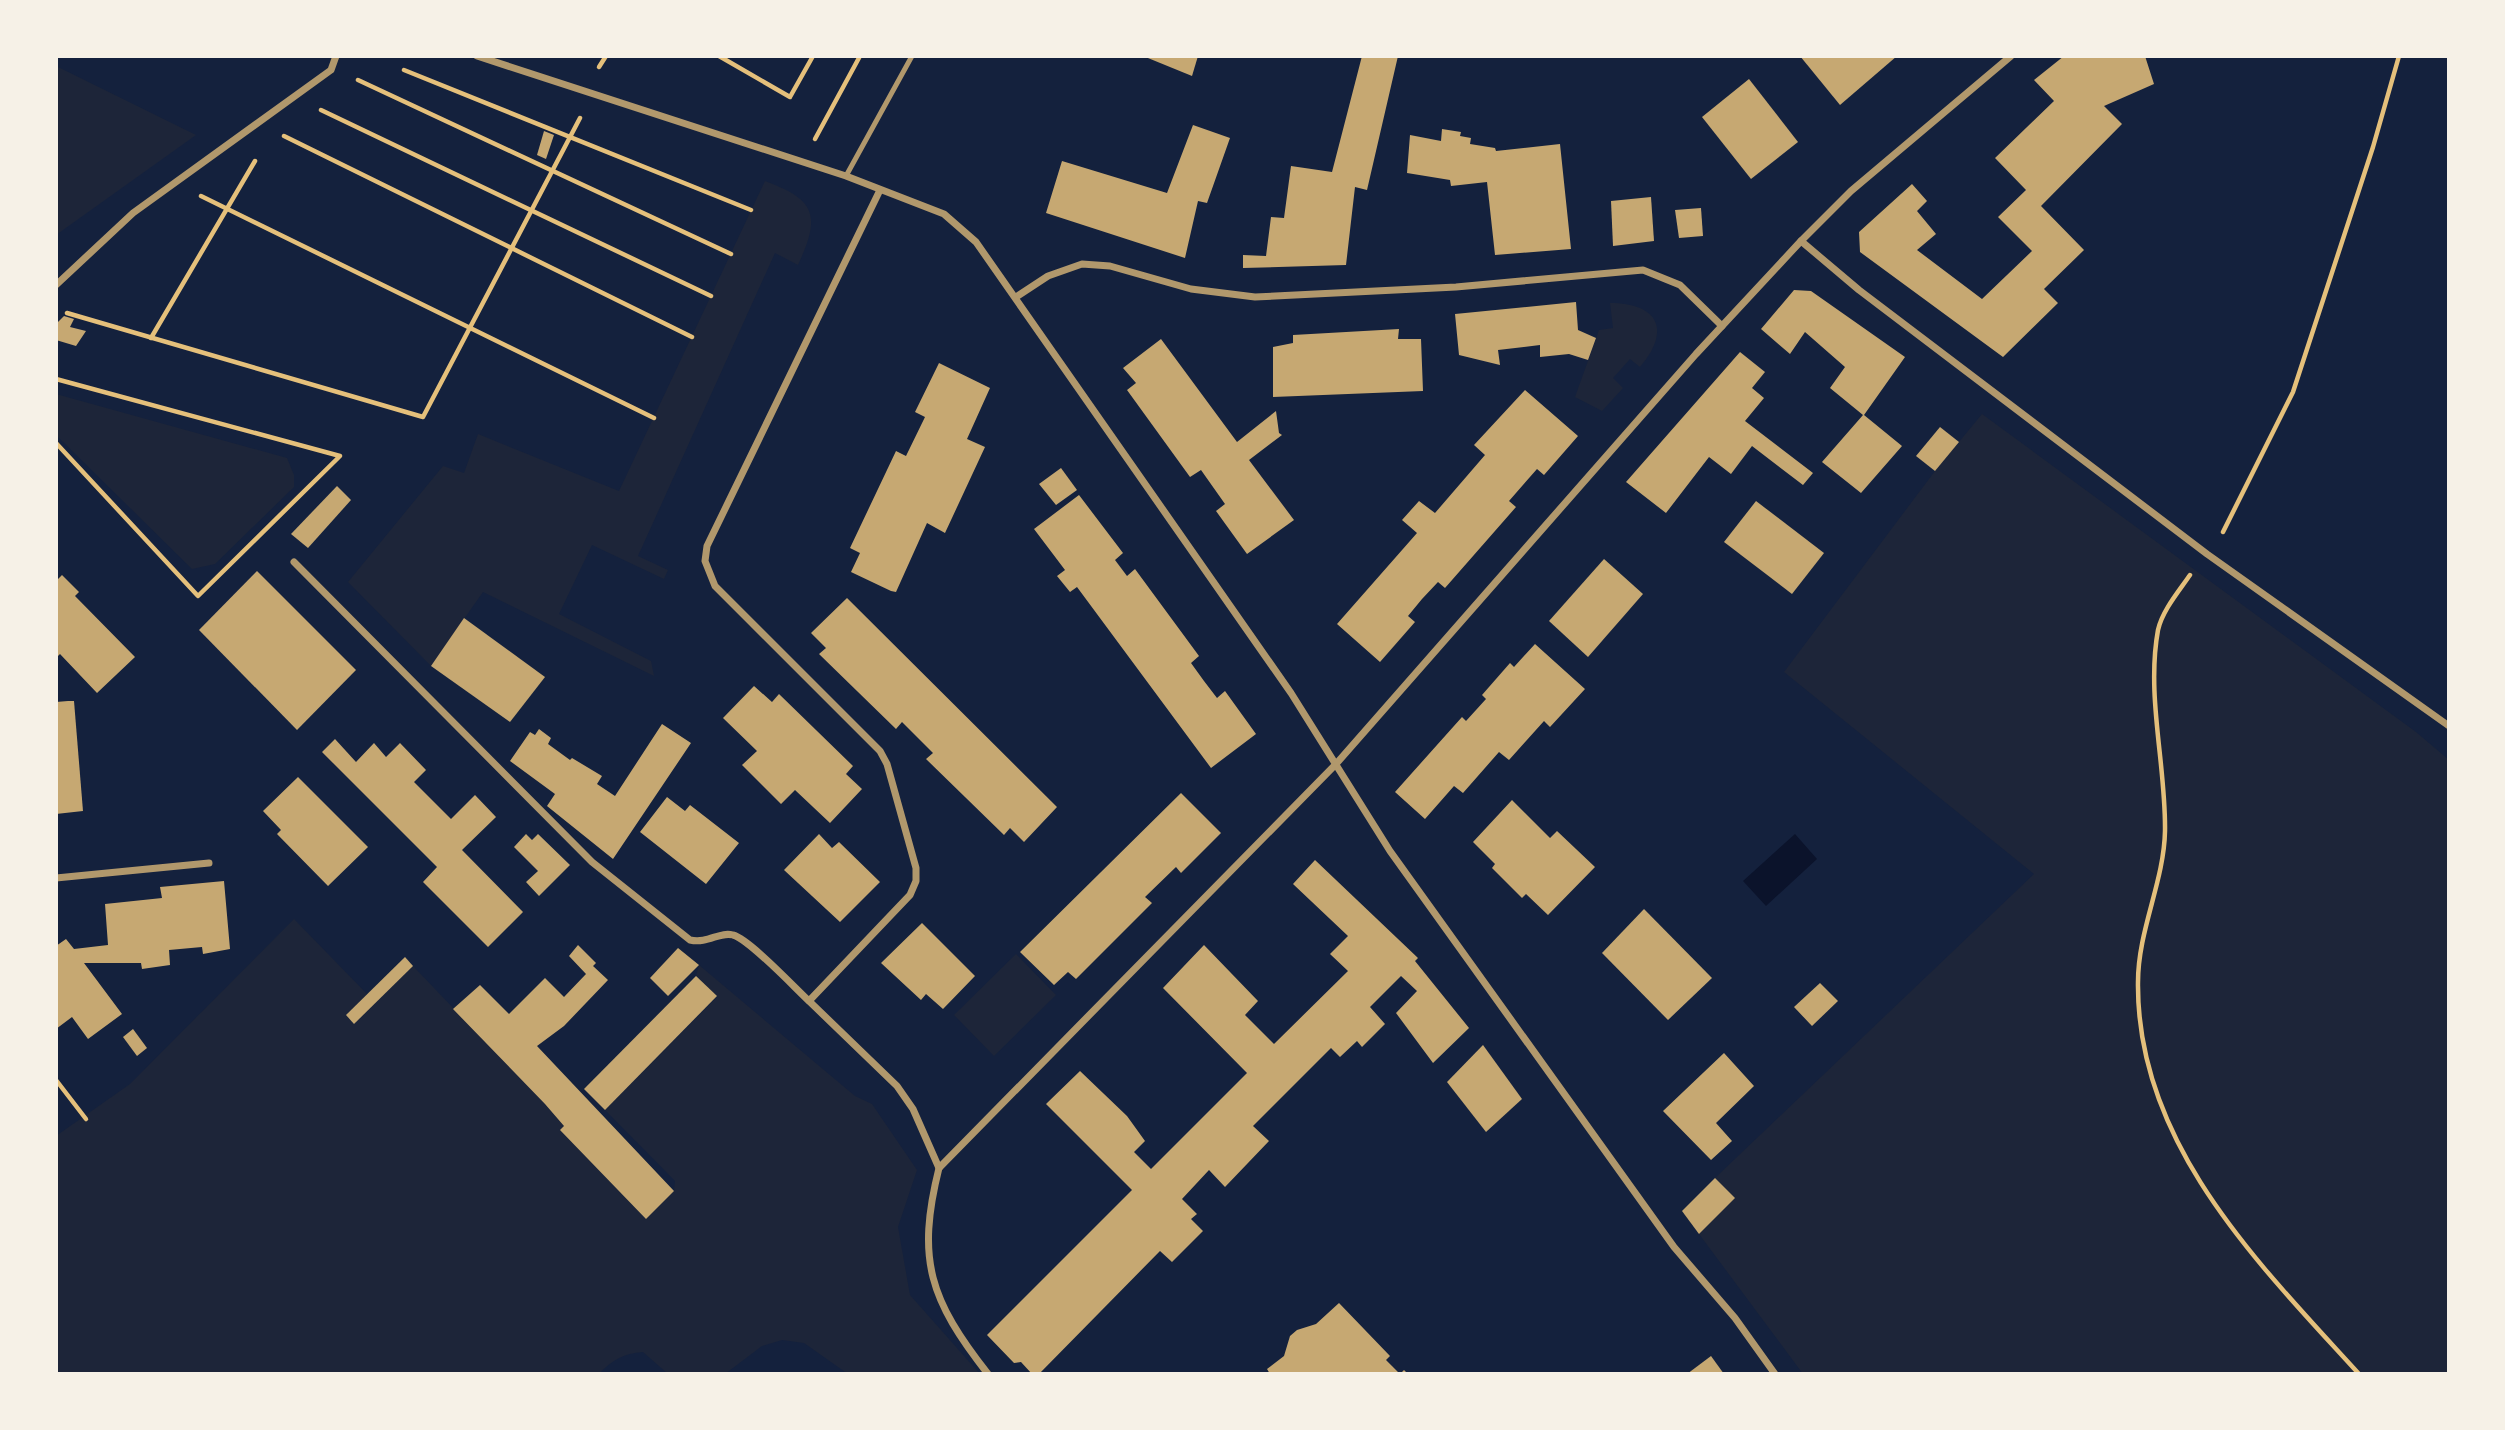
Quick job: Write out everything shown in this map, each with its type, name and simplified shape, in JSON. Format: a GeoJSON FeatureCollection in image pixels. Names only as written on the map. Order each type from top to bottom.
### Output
{"type":"FeatureCollection","features":[{"type":"Feature","properties":{"kind":"street"},"geometry":{"type":"LineString","coordinates":[[56,285],[133,213],[331,70],[336,56]]}},
{"type":"Feature","properties":{"kind":"street"},"geometry":{"type":"LineString","coordinates":[[477,56],[846,176],[944,214],[976,242],[1291,693],[1390,851],[1674,1247],[1735,1318],[1776,1374]]}},
{"type":"Feature","properties":{"kind":"street"},"geometry":{"type":"LineString","coordinates":[[988,1374],[950,1320],[935,1291],[929,1266],[927,1231],[939,1168],[1335,764],[1722,326],[1801,241],[1851,191],[2011,56]]}},
{"type":"Feature","properties":{"kind":"street"},"geometry":{"type":"LineString","coordinates":[[809,1001],[910,895],[916,881],[916,868],[887,764],[880,751],[715,586],[705,561],[708,546],[880,190]]}},
{"type":"Feature","properties":{"kind":"street"},"geometry":{"type":"LineString","coordinates":[[1801,241],[1870,298],[2207,554],[2449,726]]}},
{"type":"Feature","properties":{"kind":"street"},"geometry":{"type":"LineString","coordinates":[[1016,297],[1048,276],[1082,264],[1110,266],[1191,289],[1255,297],[1456,287],[1643,270],[1680,285],[1722,326]]}},
{"type":"Feature","properties":{"kind":"street"},"geometry":{"type":"LineString","coordinates":[[294,562],[592,862],[690,940],[700,942],[726,934],[735,935],[809,1001],[897,1086],[913,1109],[939,1168]]}},
{"type":"Feature","properties":{"kind":"street"},"geometry":{"type":"LineString","coordinates":[[56,878],[209,863]]}},
{"type":"Feature","properties":{"kind":"lane"},"geometry":{"type":"LineString","coordinates":[[846,176],[912,56]]}},
{"type":"Feature","properties":{"kind":"path"},"geometry":{"type":"LineString","coordinates":[[67,313],[423,417],[580,118],[586,91],[606,56]]}},
{"type":"Feature","properties":{"kind":"path"},"geometry":{"type":"LineString","coordinates":[[719,56],[790,97],[813,56]]}},
{"type":"Feature","properties":{"kind":"path"},"geometry":{"type":"LineString","coordinates":[[802,161],[860,56]]}},
{"type":"Feature","properties":{"kind":"path"},"geometry":{"type":"LineString","coordinates":[[2230,523],[2293,392],[2373,147],[2399,56]]}},
{"type":"Feature","properties":{"kind":"path"},"geometry":{"type":"LineString","coordinates":[[404,70],[751,210]]}},
{"type":"Feature","properties":{"kind":"path"},"geometry":{"type":"LineString","coordinates":[[358,80],[731,254]]}},
{"type":"Feature","properties":{"kind":"path"},"geometry":{"type":"LineString","coordinates":[[317,108],[711,296]]}},
{"type":"Feature","properties":{"kind":"path"},"geometry":{"type":"LineString","coordinates":[[281,134],[692,337]]}},
{"type":"Feature","properties":{"kind":"path"},"geometry":{"type":"LineString","coordinates":[[151,338],[257,157]]}},
{"type":"Feature","properties":{"kind":"path"},"geometry":{"type":"LineString","coordinates":[[175,183],[654,418]]}},
{"type":"Feature","properties":{"kind":"path"},"geometry":{"type":"LineString","coordinates":[[56,379],[340,456],[198,596],[56,443]]}},
{"type":"Feature","properties":{"kind":"path"},"geometry":{"type":"LineString","coordinates":[[2194,570],[2175,597],[2159,628],[2155,696],[2165,833],[2143,932],[2138,981],[2140,1028],[2149,1073],[2169,1125],[2204,1189],[2256,1260],[2359,1374]]}},
{"type":"Feature","properties":{"kind":"path"},"geometry":{"type":"LineString","coordinates":[[56,1080],[86,1119]]}},
{"type":"Feature","properties":{"kind":"shaded area"},"geometry":{"type":"Polygon","coordinates":[[[56,66],[196,135],[56,235],[56,66]]]}},
{"type":"Feature","properties":{"kind":"shaded area"},"geometry":{"type":"Polygon","coordinates":[[[765,181],[795,195],[804,203],[811,221],[810,233],[798,265],[775,253],[638,556],[668,570],[664,579],[592,545],[559,614],[651,661],[654,676],[483,592],[431,666],[348,582],[443,466],[464,473],[478,434],[619,491],[765,181]]]}},
{"type":"Feature","properties":{"kind":"shaded area"},"geometry":{"type":"Polygon","coordinates":[[[1610,303],[1626,304],[1649,313],[1657,330],[1656,341],[1640,367],[1630,359],[1613,378],[1623,388],[1602,411],[1575,397],[1599,330],[1613,328],[1610,303]]]}},
{"type":"Feature","properties":{"kind":"shaded area"},"geometry":{"type":"Polygon","coordinates":[[[56,394],[287,458],[294,475],[294,487],[215,564],[192,569],[56,435],[56,394]]]}},
{"type":"Feature","properties":{"kind":"shaded area"},"geometry":{"type":"Polygon","coordinates":[[[1982,414],[2416,732],[2449,760],[2449,1374],[1803,1374],[1699,1234],[1734,1198],[1715,1178],[2034,874],[1784,672],[1935,471],[1982,414]]]}},
{"type":"Feature","properties":{"kind":"shaded area"},"geometry":{"type":"Polygon","coordinates":[[[1795,834],[1817,859],[1766,906],[1743,881],[1795,834]]]}},
{"type":"Feature","properties":{"kind":"shaded area"},"geometry":{"type":"Polygon","coordinates":[[[294,919],[367,994],[346,1015],[354,1024],[413,966],[545,1104],[564,1126],[561,1130],[646,1219],[674,1191],[675,1181],[605,1110],[717,997],[696,976],[699,965],[855,1096],[872,1104],[917,1170],[898,1227],[910,1295],[980,1374],[848,1374],[804,1343],[782,1340],[762,1346],[725,1374],[668,1374],[643,1352],[619,1358],[599,1374],[56,1374],[56,1136],[130,1084],[294,919]]]}},
{"type":"Feature","properties":{"kind":"shaded area"},"geometry":{"type":"Polygon","coordinates":[[[1016,954],[1056,995],[994,1056],[954,1015],[1016,954]]]}},
{"type":"Feature","properties":{"kind":"building"},"geometry":{"type":"Polygon","coordinates":[[[1143,56],[1198,56],[1192,76],[1143,56]]]}},
{"type":"Feature","properties":{"kind":"building"},"geometry":{"type":"Polygon","coordinates":[[[1362,56],[1398,56],[1367,190],[1355,187],[1346,265],[1243,268],[1243,255],[1266,256],[1271,217],[1284,218],[1291,166],[1332,172],[1362,56]]]}},
{"type":"Feature","properties":{"kind":"building"},"geometry":{"type":"Polygon","coordinates":[[[1800,56],[1897,56],[1840,105],[1800,56]]]}},
{"type":"Feature","properties":{"kind":"building"},"geometry":{"type":"Polygon","coordinates":[[[2064,56],[2145,56],[2154,84],[2104,106],[2122,124],[2041,206],[2084,250],[2044,289],[2058,303],[2003,357],[1860,252],[1859,232],[1912,184],[1927,201],[1917,211],[1936,234],[1917,250],[1982,299],[2032,251],[1998,217],[2026,190],[1995,158],[2054,101],[2034,80],[2064,56]]]}},
{"type":"Feature","properties":{"kind":"building"},"geometry":{"type":"Polygon","coordinates":[[[1749,79],[1798,142],[1751,179],[1702,117],[1749,79]]]}},
{"type":"Feature","properties":{"kind":"building"},"geometry":{"type":"Polygon","coordinates":[[[1193,125],[1230,138],[1207,203],[1198,201],[1185,258],[1046,213],[1062,161],[1167,193],[1193,125]]]}},
{"type":"Feature","properties":{"kind":"building"},"geometry":{"type":"Polygon","coordinates":[[[1442,129],[1461,132],[1460,136],[1471,138],[1470,144],[1495,148],[1496,151],[1560,144],[1571,249],[1495,255],[1487,182],[1451,186],[1450,180],[1407,173],[1410,135],[1441,141],[1442,129]]]}},
{"type":"Feature","properties":{"kind":"building"},"geometry":{"type":"Polygon","coordinates":[[[544,131],[554,135],[546,159],[537,155],[544,131]]]}},
{"type":"Feature","properties":{"kind":"building"},"geometry":{"type":"Polygon","coordinates":[[[1651,197],[1654,241],[1613,246],[1611,201],[1651,197]]]}},
{"type":"Feature","properties":{"kind":"building"},"geometry":{"type":"Polygon","coordinates":[[[1701,208],[1703,236],[1679,238],[1675,210],[1701,208]]]}},
{"type":"Feature","properties":{"kind":"building"},"geometry":{"type":"Polygon","coordinates":[[[1794,290],[1811,291],[1905,357],[1864,415],[1902,446],[1861,493],[1822,462],[1863,415],[1830,388],[1845,367],[1805,332],[1790,354],[1761,329],[1794,290]]]}},
{"type":"Feature","properties":{"kind":"building"},"geometry":{"type":"Polygon","coordinates":[[[1576,302],[1578,330],[1596,338],[1588,360],[1569,354],[1540,357],[1540,345],[1498,350],[1500,365],[1459,355],[1455,314],[1576,302]]]}},
{"type":"Feature","properties":{"kind":"building"},"geometry":{"type":"Polygon","coordinates":[[[64,316],[74,319],[70,327],[86,331],[76,346],[56,340],[56,324],[64,316]]]}},
{"type":"Feature","properties":{"kind":"building"},"geometry":{"type":"Polygon","coordinates":[[[1399,329],[1398,339],[1421,339],[1423,391],[1273,397],[1273,347],[1293,343],[1293,335],[1399,329]]]}},
{"type":"Feature","properties":{"kind":"building"},"geometry":{"type":"Polygon","coordinates":[[[1161,339],[1237,442],[1276,411],[1279,433],[1282,435],[1249,460],[1294,520],[1247,554],[1216,511],[1225,504],[1201,470],[1190,477],[1127,390],[1136,383],[1123,368],[1161,339]]]}},
{"type":"Feature","properties":{"kind":"building"},"geometry":{"type":"Polygon","coordinates":[[[1740,352],[1765,372],[1752,388],[1764,398],[1745,421],[1813,473],[1803,485],[1752,446],[1731,474],[1709,457],[1666,513],[1626,482],[1740,352]]]}},
{"type":"Feature","properties":{"kind":"building"},"geometry":{"type":"Polygon","coordinates":[[[939,363],[990,388],[967,439],[985,447],[945,533],[927,523],[896,592],[851,572],[860,553],[850,548],[896,451],[906,456],[925,417],[915,412],[939,363]]]}},
{"type":"Feature","properties":{"kind":"building"},"geometry":{"type":"Polygon","coordinates":[[[1525,390],[1578,436],[1544,475],[1537,469],[1509,501],[1516,507],[1445,588],[1438,582],[1422,599],[1408,616],[1415,622],[1380,662],[1337,624],[1417,533],[1402,520],[1419,501],[1435,513],[1485,455],[1474,445],[1525,390]]]}},
{"type":"Feature","properties":{"kind":"building"},"geometry":{"type":"Polygon","coordinates":[[[1940,427],[1959,442],[1935,471],[1916,456],[1940,427]]]}},
{"type":"Feature","properties":{"kind":"building"},"geometry":{"type":"Polygon","coordinates":[[[1061,468],[1077,490],[1056,505],[1039,484],[1061,468]]]}},
{"type":"Feature","properties":{"kind":"building"},"geometry":{"type":"Polygon","coordinates":[[[337,486],[351,500],[308,548],[291,534],[337,486]]]}},
{"type":"Feature","properties":{"kind":"building"},"geometry":{"type":"Polygon","coordinates":[[[1079,495],[1123,553],[1115,560],[1127,576],[1135,569],[1199,656],[1191,663],[1204,681],[1217,698],[1225,691],[1256,734],[1211,768],[1077,587],[1070,592],[1057,576],[1065,570],[1034,529],[1079,495]]]}},
{"type":"Feature","properties":{"kind":"building"},"geometry":{"type":"Polygon","coordinates":[[[1756,501],[1824,553],[1792,594],[1724,542],[1756,501]]]}},
{"type":"Feature","properties":{"kind":"building"},"geometry":{"type":"Polygon","coordinates":[[[1604,559],[1643,594],[1588,657],[1549,621],[1604,559]]]}},
{"type":"Feature","properties":{"kind":"building"},"geometry":{"type":"Polygon","coordinates":[[[257,571],[356,670],[297,730],[199,630],[257,571]]]}},
{"type":"Feature","properties":{"kind":"building"},"geometry":{"type":"Polygon","coordinates":[[[62,575],[79,592],[75,596],[135,657],[97,693],[60,654],[56,658],[56,581],[62,575]]]}},
{"type":"Feature","properties":{"kind":"building"},"geometry":{"type":"Polygon","coordinates":[[[847,598],[1057,807],[1024,842],[1010,828],[1004,835],[926,759],[933,753],[902,722],[896,729],[819,654],[826,648],[811,633],[847,598]]]}},
{"type":"Feature","properties":{"kind":"building"},"geometry":{"type":"Polygon","coordinates":[[[464,618],[545,677],[510,722],[431,666],[464,618]]]}},
{"type":"Feature","properties":{"kind":"building"},"geometry":{"type":"Polygon","coordinates":[[[1535,644],[1585,689],[1550,727],[1544,721],[1509,760],[1499,752],[1463,793],[1454,786],[1425,819],[1395,792],[1462,717],[1466,721],[1486,699],[1482,695],[1510,663],[1514,667],[1535,644]]]}},
{"type":"Feature","properties":{"kind":"building"},"geometry":{"type":"Polygon","coordinates":[[[754,686],[772,702],[779,694],[853,766],[846,774],[862,789],[830,823],[795,790],[781,804],[742,765],[757,751],[723,718],[754,686]]]}},
{"type":"Feature","properties":{"kind":"building"},"geometry":{"type":"Polygon","coordinates":[[[74,701],[83,811],[56,814],[56,702],[74,701]]]}},
{"type":"Feature","properties":{"kind":"building"},"geometry":{"type":"Polygon","coordinates":[[[662,724],[691,743],[613,859],[547,806],[555,794],[510,761],[530,732],[535,735],[539,729],[551,738],[548,744],[570,760],[572,758],[602,776],[597,784],[615,796],[662,724]]]}},
{"type":"Feature","properties":{"kind":"building"},"geometry":{"type":"Polygon","coordinates":[[[335,739],[356,762],[374,743],[386,757],[400,743],[426,770],[414,782],[451,819],[475,795],[496,817],[462,850],[523,912],[488,947],[423,882],[437,867],[322,752],[335,739]]]}},
{"type":"Feature","properties":{"kind":"building"},"geometry":{"type":"Polygon","coordinates":[[[298,777],[368,847],[328,886],[277,834],[281,830],[263,811],[298,777]]]}},
{"type":"Feature","properties":{"kind":"building"},"geometry":{"type":"Polygon","coordinates":[[[1181,793],[1221,833],[1181,873],[1176,867],[1145,897],[1152,903],[1076,979],[1068,972],[1054,985],[1020,952],[1181,793]]]}},
{"type":"Feature","properties":{"kind":"building"},"geometry":{"type":"Polygon","coordinates":[[[667,797],[685,811],[690,805],[739,843],[706,884],[640,832],[667,797]]]}},
{"type":"Feature","properties":{"kind":"building"},"geometry":{"type":"Polygon","coordinates":[[[1512,800],[1550,838],[1557,831],[1595,867],[1548,915],[1526,894],[1522,898],[1492,868],[1495,864],[1473,842],[1512,800]]]}},
{"type":"Feature","properties":{"kind":"building"},"geometry":{"type":"Polygon","coordinates":[[[526,834],[532,840],[538,834],[570,865],[539,896],[526,882],[538,871],[514,847],[526,834]]]}},
{"type":"Feature","properties":{"kind":"building"},"geometry":{"type":"Polygon","coordinates":[[[819,834],[832,848],[839,842],[880,882],[840,922],[784,870],[819,834]]]}},
{"type":"Feature","properties":{"kind":"building"},"geometry":{"type":"Polygon","coordinates":[[[1315,860],[1418,958],[1415,961],[1469,1028],[1433,1063],[1396,1013],[1417,991],[1401,976],[1370,1007],[1385,1024],[1362,1047],[1357,1041],[1340,1057],[1331,1048],[1253,1126],[1269,1141],[1225,1187],[1209,1170],[1182,1199],[1197,1214],[1191,1219],[1203,1231],[1172,1262],[1160,1251],[1039,1374],[1032,1374],[1021,1362],[1014,1363],[987,1335],[1132,1190],[1046,1104],[1080,1071],[1127,1116],[1145,1141],[1134,1152],[1151,1169],[1247,1073],[1163,988],[1204,945],[1258,1001],[1245,1015],[1274,1044],[1348,971],[1330,954],[1348,936],[1293,884],[1315,860]]]}},
{"type":"Feature","properties":{"kind":"building"},"geometry":{"type":"Polygon","coordinates":[[[224,881],[230,949],[203,954],[202,947],[169,950],[170,965],[142,969],[141,963],[84,963],[122,1014],[88,1039],[72,1017],[56,1029],[56,946],[66,939],[74,949],[108,945],[105,904],[162,898],[160,887],[224,881]]]}},
{"type":"Feature","properties":{"kind":"building"},"geometry":{"type":"Polygon","coordinates":[[[1644,909],[1712,978],[1668,1020],[1602,953],[1644,909]]]}},
{"type":"Feature","properties":{"kind":"building"},"geometry":{"type":"Polygon","coordinates":[[[922,923],[975,976],[943,1009],[926,994],[921,1000],[881,963],[922,923]]]}},
{"type":"Feature","properties":{"kind":"building"},"geometry":{"type":"Polygon","coordinates":[[[578,945],[596,963],[593,966],[608,980],[564,1026],[537,1046],[674,1191],[646,1219],[560,1130],[564,1126],[545,1104],[453,1009],[480,985],[509,1014],[545,978],[564,997],[586,974],[569,956],[578,945]]]}},
{"type":"Feature","properties":{"kind":"building"},"geometry":{"type":"Polygon","coordinates":[[[678,948],[699,965],[668,996],[650,978],[678,948]]]}},
{"type":"Feature","properties":{"kind":"building"},"geometry":{"type":"Polygon","coordinates":[[[405,957],[413,966],[354,1024],[346,1015],[405,957]]]}},
{"type":"Feature","properties":{"kind":"building"},"geometry":{"type":"Polygon","coordinates":[[[696,976],[717,996],[605,1110],[584,1089],[696,976]]]}},
{"type":"Feature","properties":{"kind":"building"},"geometry":{"type":"Polygon","coordinates":[[[1820,983],[1838,1001],[1812,1026],[1794,1007],[1820,983]]]}},
{"type":"Feature","properties":{"kind":"building"},"geometry":{"type":"Polygon","coordinates":[[[133,1029],[147,1048],[137,1056],[123,1037],[133,1029]]]}},
{"type":"Feature","properties":{"kind":"building"},"geometry":{"type":"Polygon","coordinates":[[[1483,1045],[1522,1099],[1486,1132],[1447,1082],[1483,1045]]]}},
{"type":"Feature","properties":{"kind":"building"},"geometry":{"type":"Polygon","coordinates":[[[1724,1053],[1754,1086],[1716,1123],[1732,1141],[1711,1160],[1663,1111],[1724,1053]]]}},
{"type":"Feature","properties":{"kind":"building"},"geometry":{"type":"Polygon","coordinates":[[[1715,1178],[1735,1198],[1699,1234],[1682,1211],[1715,1178]]]}},
{"type":"Feature","properties":{"kind":"building"},"geometry":{"type":"Polygon","coordinates":[[[1339,1303],[1390,1356],[1386,1360],[1400,1374],[1270,1374],[1267,1369],[1284,1356],[1290,1336],[1297,1330],[1316,1324],[1339,1303]]]}},
{"type":"Feature","properties":{"kind":"building"},"geometry":{"type":"Polygon","coordinates":[[[1711,1356],[1724,1374],[1687,1374],[1711,1356]]]}}]}
